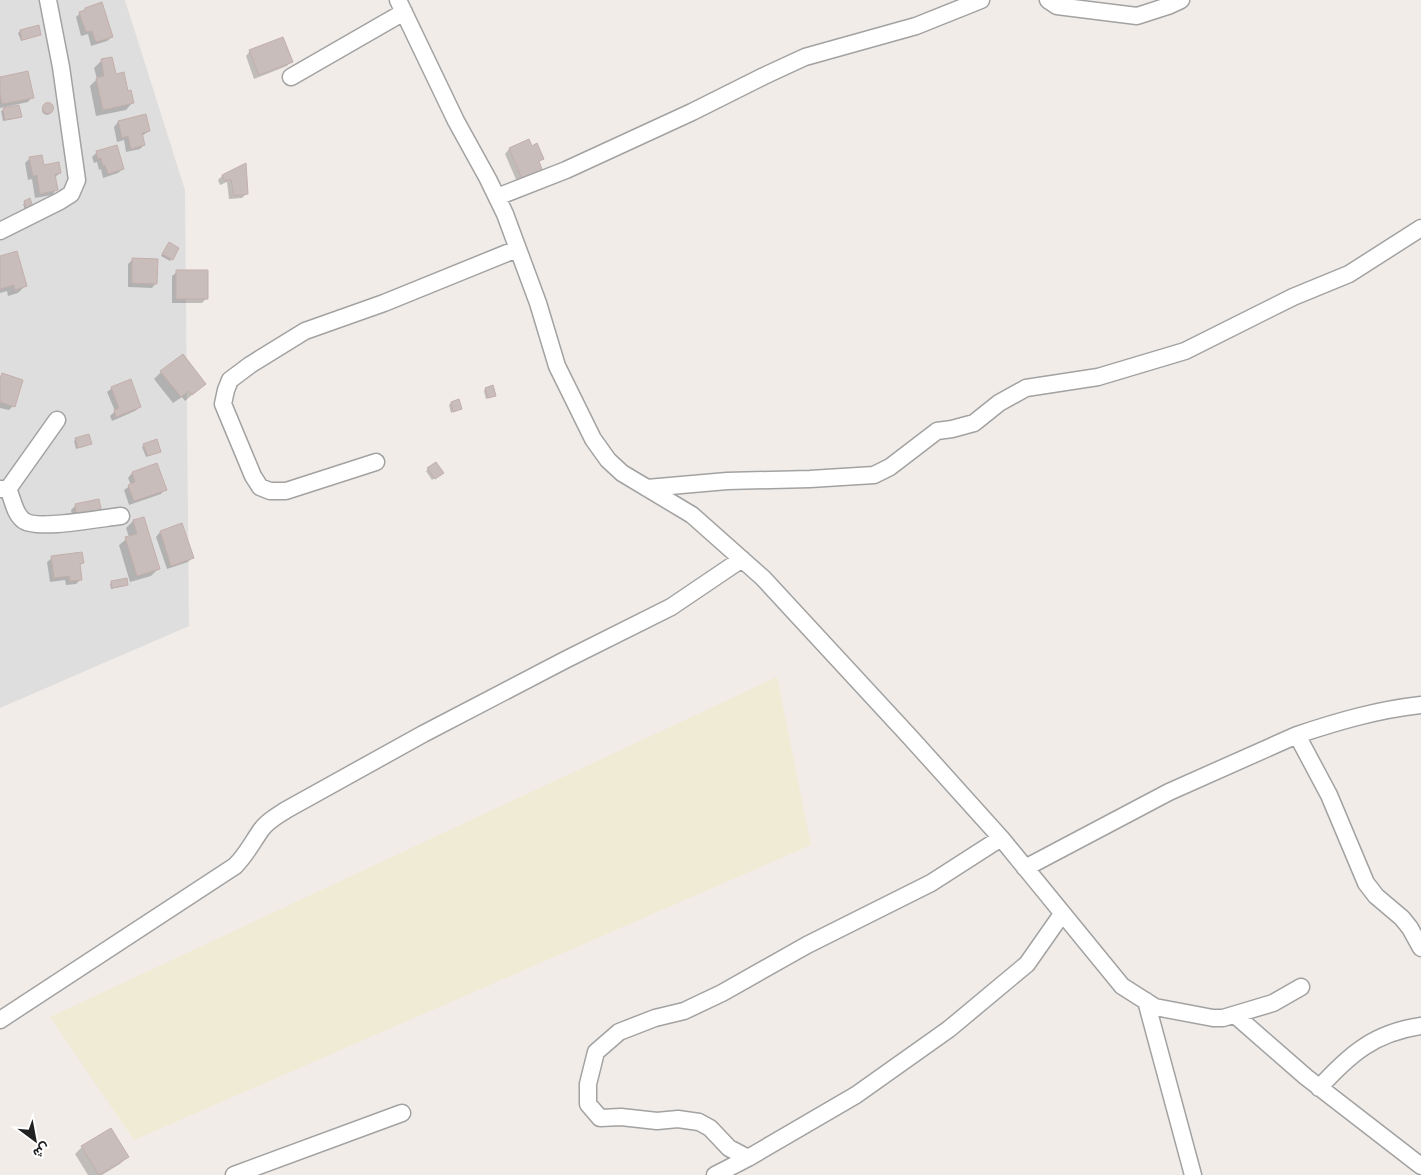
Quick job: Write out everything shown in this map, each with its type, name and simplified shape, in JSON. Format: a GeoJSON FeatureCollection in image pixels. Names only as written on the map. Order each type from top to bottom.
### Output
{"type":"FeatureCollection","features":[{"type":"Feature","properties":{"kind":"street"},"geometry":{"type":"LineString","coordinates":[[0,231],[60,202],[70,194],[77,180],[61,67],[48,0]]}},
{"type":"Feature","properties":{"kind":"street"},"geometry":{"type":"LineString","coordinates":[[496,197],[566,170],[806,57],[916,26],[981,0]]}},
{"type":"Feature","properties":{"kind":"street"},"geometry":{"type":"LineString","coordinates":[[1048,0],[1057,6],[1137,16],[1181,0]]}},
{"type":"Feature","properties":{"kind":"street"},"geometry":{"type":"LineString","coordinates":[[291,77],[401,6],[456,121],[505,214],[538,303],[557,366],[593,439],[608,460],[622,473],[692,515],[763,578],[1001,838],[1122,986],[1155,1007],[1212,1018],[1223,1018],[1273,1003],[1301,988]]}},
{"type":"Feature","properties":{"kind":"street"},"geometry":{"type":"LineString","coordinates":[[647,488],[727,481],[874,475],[890,468],[937,431],[952,429],[974,422],[999,403],[1026,388],[1098,377],[1185,351],[1293,298],[1349,274],[1421,228]]}},
{"type":"Feature","properties":{"kind":"street"},"geometry":{"type":"LineString","coordinates":[[376,462],[286,491],[270,491],[260,487],[253,476],[223,404],[230,380],[250,365],[305,331],[384,303],[517,249]]}},
{"type":"Feature","properties":{"kind":"street"},"geometry":{"type":"LineString","coordinates":[[57,420],[4,489],[19,516],[27,524],[40,525],[121,516]]}},
{"type":"Feature","properties":{"kind":"street"},"geometry":{"type":"LineString","coordinates":[[0,1020],[235,866],[244,858],[261,829],[271,819],[423,734],[671,607],[742,559]]}},
{"type":"Feature","properties":{"kind":"street"},"geometry":{"type":"LineString","coordinates":[[1025,868],[1169,792],[1297,735],[1388,708],[1421,705]]}},
{"type":"Feature","properties":{"kind":"street"},"geometry":{"type":"LineString","coordinates":[[1297,735],[1329,795],[1366,883],[1376,896],[1410,928],[1421,948]]}},
{"type":"Feature","properties":{"kind":"street"},"geometry":{"type":"LineString","coordinates":[[748,1158],[729,1148],[710,1128],[699,1122],[600,1118],[588,1104],[588,1084],[596,1052],[618,1032],[655,1018],[684,1011],[722,993],[807,945],[930,883],[1001,838]]}},
{"type":"Feature","properties":{"kind":"street"},"geometry":{"type":"LineString","coordinates":[[715,1175],[856,1095],[949,1030],[1027,964],[1062,914]]}},
{"type":"Feature","properties":{"kind":"street"},"geometry":{"type":"LineString","coordinates":[[1146,1001],[1193,1175]]}},
{"type":"Feature","properties":{"kind":"street"},"geometry":{"type":"LineString","coordinates":[[1235,1014],[1319,1088],[1421,1166]]}},
{"type":"Feature","properties":{"kind":"street"},"geometry":{"type":"LineString","coordinates":[[1319,1088],[1352,1054],[1371,1042],[1398,1030],[1421,1026]]}},
{"type":"Feature","properties":{"kind":"street"},"geometry":{"type":"LineString","coordinates":[[234,1175],[402,1113]]}},
{"type":"Feature","properties":{"kind":"shaded area"},"geometry":{"type":"Polygon","coordinates":[[[0,0],[125,0],[185,190],[189,626],[0,708],[0,0]]]}},
{"type":"Feature","properties":{"kind":"shaded area"},"geometry":{"type":"Polygon","coordinates":[[[777,677],[811,845],[134,1140],[50,1017],[777,677]]]}},
{"type":"Feature","properties":{"kind":"building"},"geometry":{"type":"Polygon","coordinates":[[[102,2],[113,37],[96,42],[92,31],[86,32],[79,12],[102,2]]]}},
{"type":"Feature","properties":{"kind":"building"},"geometry":{"type":"Polygon","coordinates":[[[39,25],[41,35],[22,40],[20,30],[39,25]]]}},
{"type":"Feature","properties":{"kind":"building"},"geometry":{"type":"Polygon","coordinates":[[[283,37],[293,62],[259,75],[249,50],[283,37]]]}},
{"type":"Feature","properties":{"kind":"building"},"geometry":{"type":"Polygon","coordinates":[[[112,57],[116,74],[124,72],[128,91],[131,90],[134,103],[103,110],[96,78],[104,76],[101,59],[112,57]]]}},
{"type":"Feature","properties":{"kind":"building"},"geometry":{"type":"Polygon","coordinates":[[[28,71],[34,98],[2,104],[0,77],[28,71]]]}},
{"type":"Feature","properties":{"kind":"building"},"geometry":{"type":"Polygon","coordinates":[[[46,103],[50,103],[53,108],[52,112],[46,113],[43,110],[43,106],[46,103]]]}},
{"type":"Feature","properties":{"kind":"building"},"geometry":{"type":"Polygon","coordinates":[[[19,105],[22,117],[5,120],[3,108],[19,105]]]}},
{"type":"Feature","properties":{"kind":"building"},"geometry":{"type":"Polygon","coordinates":[[[146,114],[150,131],[142,133],[145,145],[131,149],[128,136],[122,138],[118,121],[146,114]]]}},
{"type":"Feature","properties":{"kind":"building"},"geometry":{"type":"Polygon","coordinates":[[[529,139],[532,146],[537,143],[544,159],[539,161],[543,172],[523,181],[509,148],[529,139]]]}},
{"type":"Feature","properties":{"kind":"building"},"geometry":{"type":"Polygon","coordinates":[[[117,145],[124,169],[108,174],[101,158],[98,159],[96,151],[117,145]]]}},
{"type":"Feature","properties":{"kind":"building"},"geometry":{"type":"Polygon","coordinates":[[[42,155],[44,165],[59,162],[61,173],[55,174],[58,190],[40,194],[37,175],[33,176],[29,157],[42,155]]]}},
{"type":"Feature","properties":{"kind":"building"},"geometry":{"type":"Polygon","coordinates":[[[246,163],[248,194],[234,196],[231,179],[225,181],[222,175],[246,163]]]}},
{"type":"Feature","properties":{"kind":"building"},"geometry":{"type":"Polygon","coordinates":[[[30,198],[34,210],[27,212],[24,201],[30,198]]]}},
{"type":"Feature","properties":{"kind":"building"},"geometry":{"type":"Polygon","coordinates":[[[169,242],[179,248],[173,260],[162,254],[169,242]]]}},
{"type":"Feature","properties":{"kind":"building"},"geometry":{"type":"Polygon","coordinates":[[[17,251],[27,286],[15,290],[14,285],[0,289],[0,256],[17,251]]]}},
{"type":"Feature","properties":{"kind":"building"},"geometry":{"type":"Polygon","coordinates":[[[132,258],[158,259],[157,284],[132,283],[132,258]]]}},
{"type":"Feature","properties":{"kind":"building"},"geometry":{"type":"Polygon","coordinates":[[[176,270],[208,270],[208,299],[176,299],[176,270]]]}},
{"type":"Feature","properties":{"kind":"building"},"geometry":{"type":"Polygon","coordinates":[[[183,354],[206,384],[192,395],[189,391],[181,397],[160,371],[183,354]]]}},
{"type":"Feature","properties":{"kind":"building"},"geometry":{"type":"Polygon","coordinates":[[[2,373],[23,380],[15,407],[0,402],[0,379],[2,373]]]}},
{"type":"Feature","properties":{"kind":"building"},"geometry":{"type":"Polygon","coordinates":[[[131,379],[141,407],[116,417],[114,410],[119,408],[111,387],[131,379]]]}},
{"type":"Feature","properties":{"kind":"building"},"geometry":{"type":"Polygon","coordinates":[[[493,385],[496,396],[488,398],[485,388],[493,385]]]}},
{"type":"Feature","properties":{"kind":"building"},"geometry":{"type":"Polygon","coordinates":[[[459,399],[462,409],[453,412],[451,402],[459,399]]]}},
{"type":"Feature","properties":{"kind":"building"},"geometry":{"type":"Polygon","coordinates":[[[89,434],[92,444],[78,448],[75,438],[89,434]]]}},
{"type":"Feature","properties":{"kind":"building"},"geometry":{"type":"Polygon","coordinates":[[[157,439],[161,452],[148,456],[143,444],[157,439]]]}},
{"type":"Feature","properties":{"kind":"building"},"geometry":{"type":"Polygon","coordinates":[[[436,462],[444,473],[435,479],[427,468],[436,462]]]}},
{"type":"Feature","properties":{"kind":"building"},"geometry":{"type":"Polygon","coordinates":[[[157,463],[167,490],[134,501],[128,485],[135,482],[132,472],[157,463]]]}},
{"type":"Feature","properties":{"kind":"building"},"geometry":{"type":"Polygon","coordinates":[[[99,499],[102,513],[77,517],[75,504],[99,499]]]}},
{"type":"Feature","properties":{"kind":"building"},"geometry":{"type":"Polygon","coordinates":[[[144,517],[160,569],[137,576],[125,537],[137,534],[133,520],[144,517]]]}},
{"type":"Feature","properties":{"kind":"building"},"geometry":{"type":"Polygon","coordinates":[[[182,523],[194,558],[171,566],[160,531],[182,523]]]}},
{"type":"Feature","properties":{"kind":"building"},"geometry":{"type":"Polygon","coordinates":[[[82,552],[84,563],[80,564],[82,580],[70,581],[69,576],[54,578],[51,556],[82,552]]]}},
{"type":"Feature","properties":{"kind":"building"},"geometry":{"type":"Polygon","coordinates":[[[127,578],[128,585],[112,588],[111,581],[127,578]]]}},
{"type":"Feature","properties":{"kind":"building"},"geometry":{"type":"Polygon","coordinates":[[[111,1128],[129,1157],[99,1175],[81,1146],[111,1128]]]}}]}
